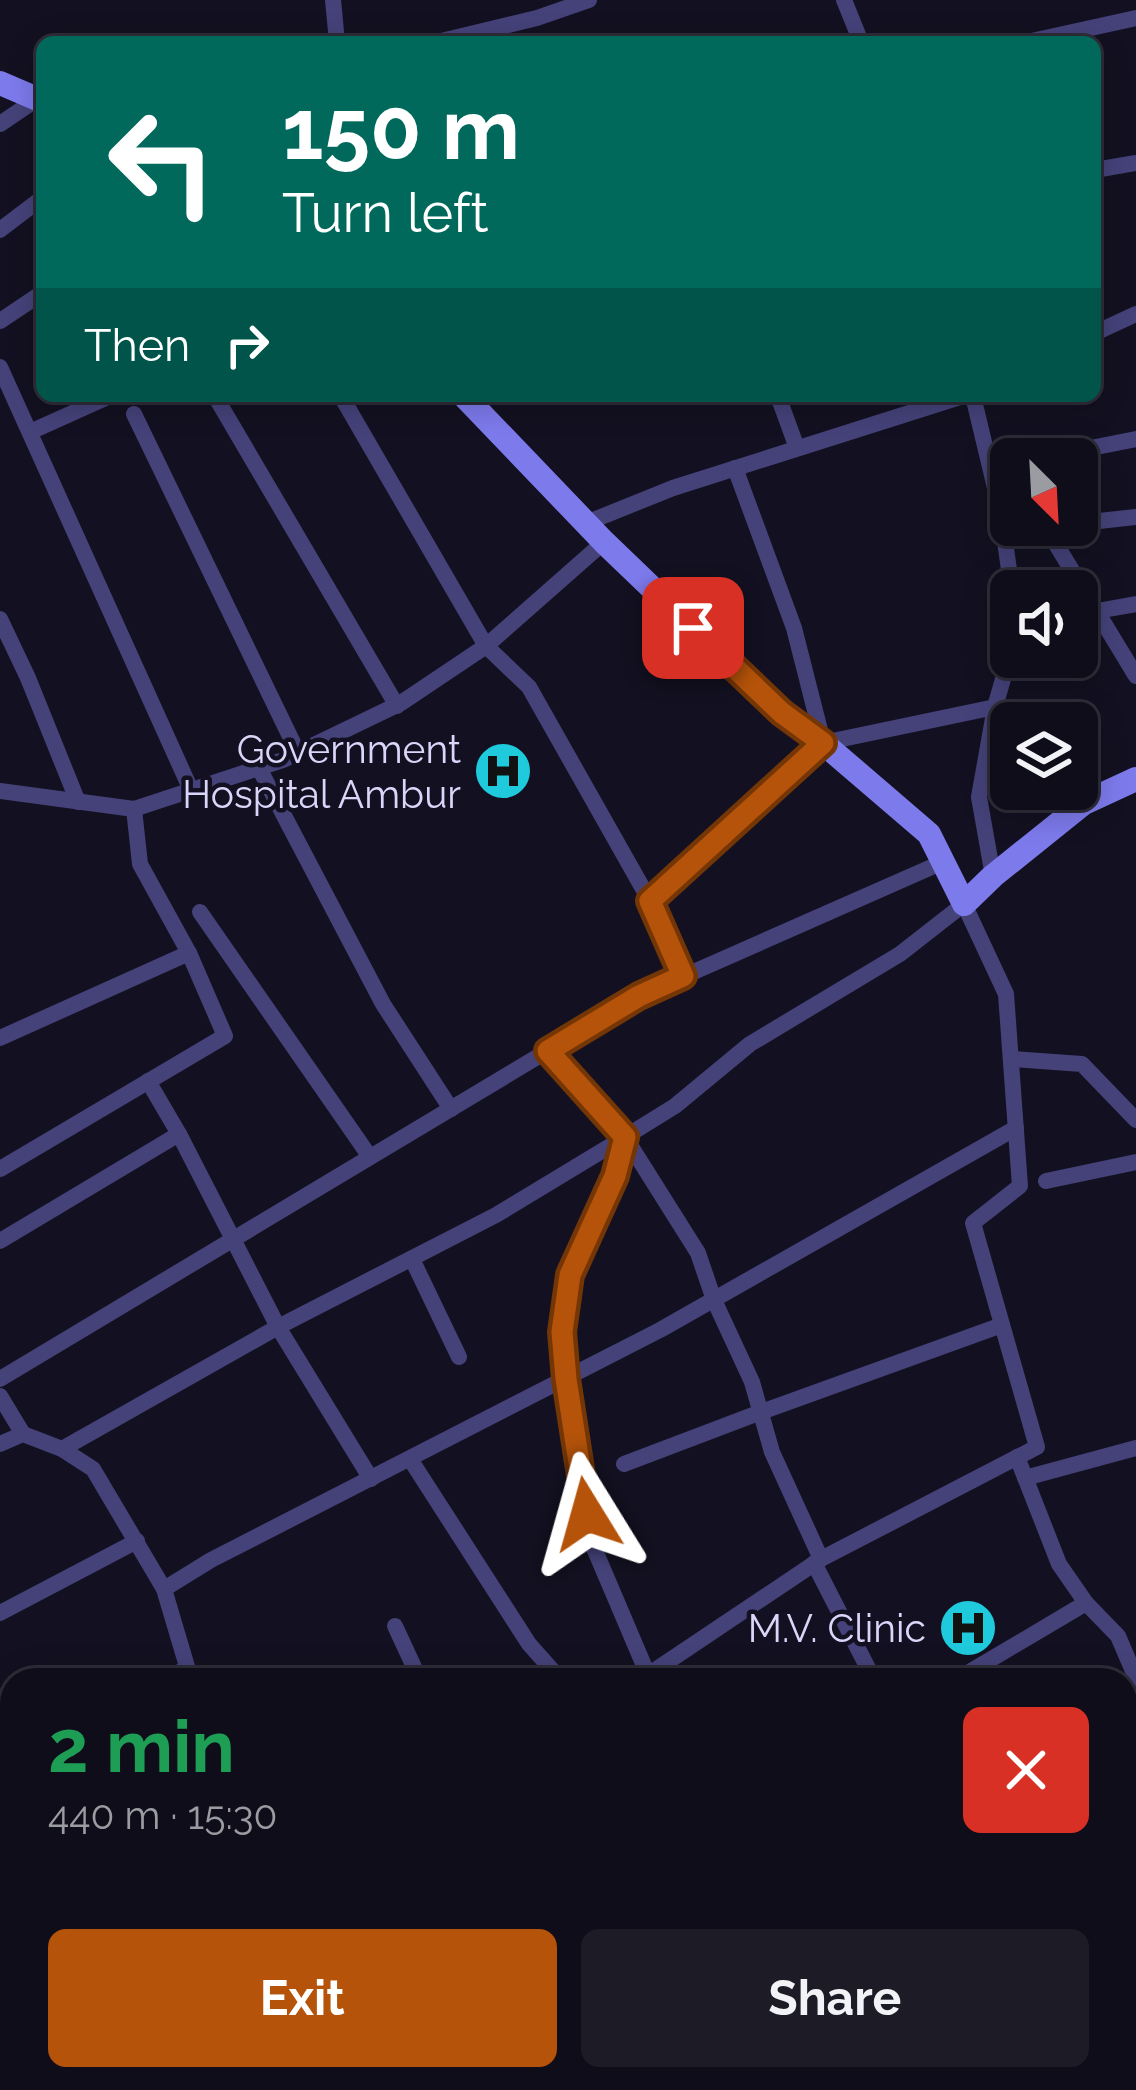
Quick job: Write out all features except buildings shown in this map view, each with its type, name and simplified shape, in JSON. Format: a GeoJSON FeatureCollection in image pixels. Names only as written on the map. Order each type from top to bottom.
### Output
{"type":"FeatureCollection","features":[{"type":"Feature","properties":{"kind":"main road"},"geometry":{"type":"LineString","coordinates":[[0,83],[36,98]]}},
{"type":"Feature","properties":{"kind":"main road"},"geometry":{"type":"LineString","coordinates":[[470,402],[595,533],[782,713],[928,834],[964,904],[1084,803],[1136,779]]}},
{"type":"Feature","properties":{"kind":"street"},"geometry":{"type":"LineString","coordinates":[[333,0],[336,36]]}},
{"type":"Feature","properties":{"kind":"street"},"geometry":{"type":"LineString","coordinates":[[463,36],[537,19],[590,0]]}},
{"type":"Feature","properties":{"kind":"street"},"geometry":{"type":"LineString","coordinates":[[844,0],[858,36]]}},
{"type":"Feature","properties":{"kind":"street"},"geometry":{"type":"LineString","coordinates":[[1047,36],[1136,18]]}},
{"type":"Feature","properties":{"kind":"street"},"geometry":{"type":"LineString","coordinates":[[0,124],[36,102]]}},
{"type":"Feature","properties":{"kind":"street"},"geometry":{"type":"LineString","coordinates":[[1101,169],[1136,163]]}},
{"type":"Feature","properties":{"kind":"street"},"geometry":{"type":"LineString","coordinates":[[0,230],[36,203]]}},
{"type":"Feature","properties":{"kind":"street"},"geometry":{"type":"LineString","coordinates":[[0,321],[36,297]]}},
{"type":"Feature","properties":{"kind":"street"},"geometry":{"type":"LineString","coordinates":[[1101,330],[1136,314]]}},
{"type":"Feature","properties":{"kind":"street"},"geometry":{"type":"LineString","coordinates":[[0,367],[191,790]]}},
{"type":"Feature","properties":{"kind":"street"},"geometry":{"type":"LineString","coordinates":[[30,432],[97,402]]}},
{"type":"Feature","properties":{"kind":"street"},"geometry":{"type":"LineString","coordinates":[[218,402],[397,706]]}},
{"type":"Feature","properties":{"kind":"street"},"geometry":{"type":"LineString","coordinates":[[344,402],[486,646],[530,687],[650,901],[683,976]]}},
{"type":"Feature","properties":{"kind":"street"},"geometry":{"type":"LineString","coordinates":[[780,402],[797,448]]}},
{"type":"Feature","properties":{"kind":"street"},"geometry":{"type":"LineString","coordinates":[[0,791],[134,809],[298,753],[397,706],[486,646],[595,533],[673,488],[944,402]]}},
{"type":"Feature","properties":{"kind":"street"},"geometry":{"type":"LineString","coordinates":[[974,402],[990,466]]}},
{"type":"Feature","properties":{"kind":"street"},"geometry":{"type":"LineString","coordinates":[[134,414],[298,753]]}},
{"type":"Feature","properties":{"kind":"street"},"geometry":{"type":"LineString","coordinates":[[1098,448],[1136,439]]}},
{"type":"Feature","properties":{"kind":"street"},"geometry":{"type":"LineString","coordinates":[[736,468],[794,628],[823,743]]}},
{"type":"Feature","properties":{"kind":"street"},"geometry":{"type":"LineString","coordinates":[[1098,520],[1136,518]]}},
{"type":"Feature","properties":{"kind":"street"},"geometry":{"type":"LineString","coordinates":[[1098,611],[1136,604]]}},
{"type":"Feature","properties":{"kind":"street"},"geometry":{"type":"LineString","coordinates":[[1098,613],[1136,676]]}},
{"type":"Feature","properties":{"kind":"street"},"geometry":{"type":"LineString","coordinates":[[0,619],[78,802]]}},
{"type":"Feature","properties":{"kind":"street"},"geometry":{"type":"LineString","coordinates":[[650,901],[823,743],[990,708]]}},
{"type":"Feature","properties":{"kind":"street"},"geometry":{"type":"LineString","coordinates":[[990,735],[979,796],[993,876]]}},
{"type":"Feature","properties":{"kind":"street"},"geometry":{"type":"LineString","coordinates":[[259,768],[382,1004],[451,1108]]}},
{"type":"Feature","properties":{"kind":"street"},"geometry":{"type":"LineString","coordinates":[[0,1168],[225,1036],[189,953],[140,863],[134,809]]}},
{"type":"Feature","properties":{"kind":"street"},"geometry":{"type":"LineString","coordinates":[[0,1378],[639,996],[943,862]]}},
{"type":"Feature","properties":{"kind":"street"},"geometry":{"type":"LineString","coordinates":[[62,1449],[278,1327],[496,1215],[675,1106],[750,1044],[900,954],[964,904],[1006,994],[1020,1186],[973,1223],[1037,1447],[818,1561],[661,1668]]}},
{"type":"Feature","properties":{"kind":"street"},"geometry":{"type":"LineString","coordinates":[[200,912],[370,1157]]}},
{"type":"Feature","properties":{"kind":"street"},"geometry":{"type":"LineString","coordinates":[[0,1038],[189,953]]}},
{"type":"Feature","properties":{"kind":"street"},"geometry":{"type":"LineString","coordinates":[[548,1051],[625,1137],[698,1253],[752,1382],[772,1452],[868,1668]]}},
{"type":"Feature","properties":{"kind":"street"},"geometry":{"type":"LineString","coordinates":[[1011,1059],[1082,1064],[1135,1115]]}},
{"type":"Feature","properties":{"kind":"street"},"geometry":{"type":"LineString","coordinates":[[148,1081],[278,1327],[371,1479]]}},
{"type":"Feature","properties":{"kind":"street"},"geometry":{"type":"LineString","coordinates":[[164,1588],[714,1300],[1016,1128]]}},
{"type":"Feature","properties":{"kind":"street"},"geometry":{"type":"LineString","coordinates":[[0,1241],[179,1134]]}},
{"type":"Feature","properties":{"kind":"street"},"geometry":{"type":"LineString","coordinates":[[625,1137],[615,1176],[570,1275],[562,1332],[591,1541],[642,1668]]}},
{"type":"Feature","properties":{"kind":"street"},"geometry":{"type":"LineString","coordinates":[[1046,1181],[1136,1162]]}},
{"type":"Feature","properties":{"kind":"street"},"geometry":{"type":"LineString","coordinates":[[412,1259],[459,1357]]}},
{"type":"Feature","properties":{"kind":"street"},"geometry":{"type":"LineString","coordinates":[[624,1464],[1002,1325]]}},
{"type":"Feature","properties":{"kind":"street"},"geometry":{"type":"LineString","coordinates":[[0,1396],[23,1434],[62,1449],[93,1469],[164,1588],[186,1668]]}},
{"type":"Feature","properties":{"kind":"street"},"geometry":{"type":"LineString","coordinates":[[0,1444],[23,1434]]}},
{"type":"Feature","properties":{"kind":"street"},"geometry":{"type":"LineString","coordinates":[[1025,1478],[1136,1448]]}},
{"type":"Feature","properties":{"kind":"street"},"geometry":{"type":"LineString","coordinates":[[1017,1457],[1059,1564],[1086,1603],[1118,1636],[1132,1668]]}},
{"type":"Feature","properties":{"kind":"street"},"geometry":{"type":"LineString","coordinates":[[410,1459],[529,1644],[550,1668]]}},
{"type":"Feature","properties":{"kind":"street"},"geometry":{"type":"LineString","coordinates":[[0,1613],[137,1541]]}},
{"type":"Feature","properties":{"kind":"street"},"geometry":{"type":"LineString","coordinates":[[976,1668],[1086,1603]]}},
{"type":"Feature","properties":{"kind":"street"},"geometry":{"type":"LineString","coordinates":[[394,1625],[415,1668]]}},
{"type":"Feature","properties":{"kind":"place","name":"Government Hospital Ambur"},"geometry":{"type":"Point","coordinates":[503,771]}},
{"type":"Feature","properties":{"kind":"place","name":"M.V. Clinic"},"geometry":{"type":"Point","coordinates":[968,1628]}},
{"type":"Feature","properties":{"kind":"route"},"geometry":{"type":"LineString","coordinates":[[587,1514],[562,1332],[570,1275],[615,1176],[625,1137],[548,1051],[639,996],[683,976],[650,901],[823,743],[782,713],[693,628]]}}]}
